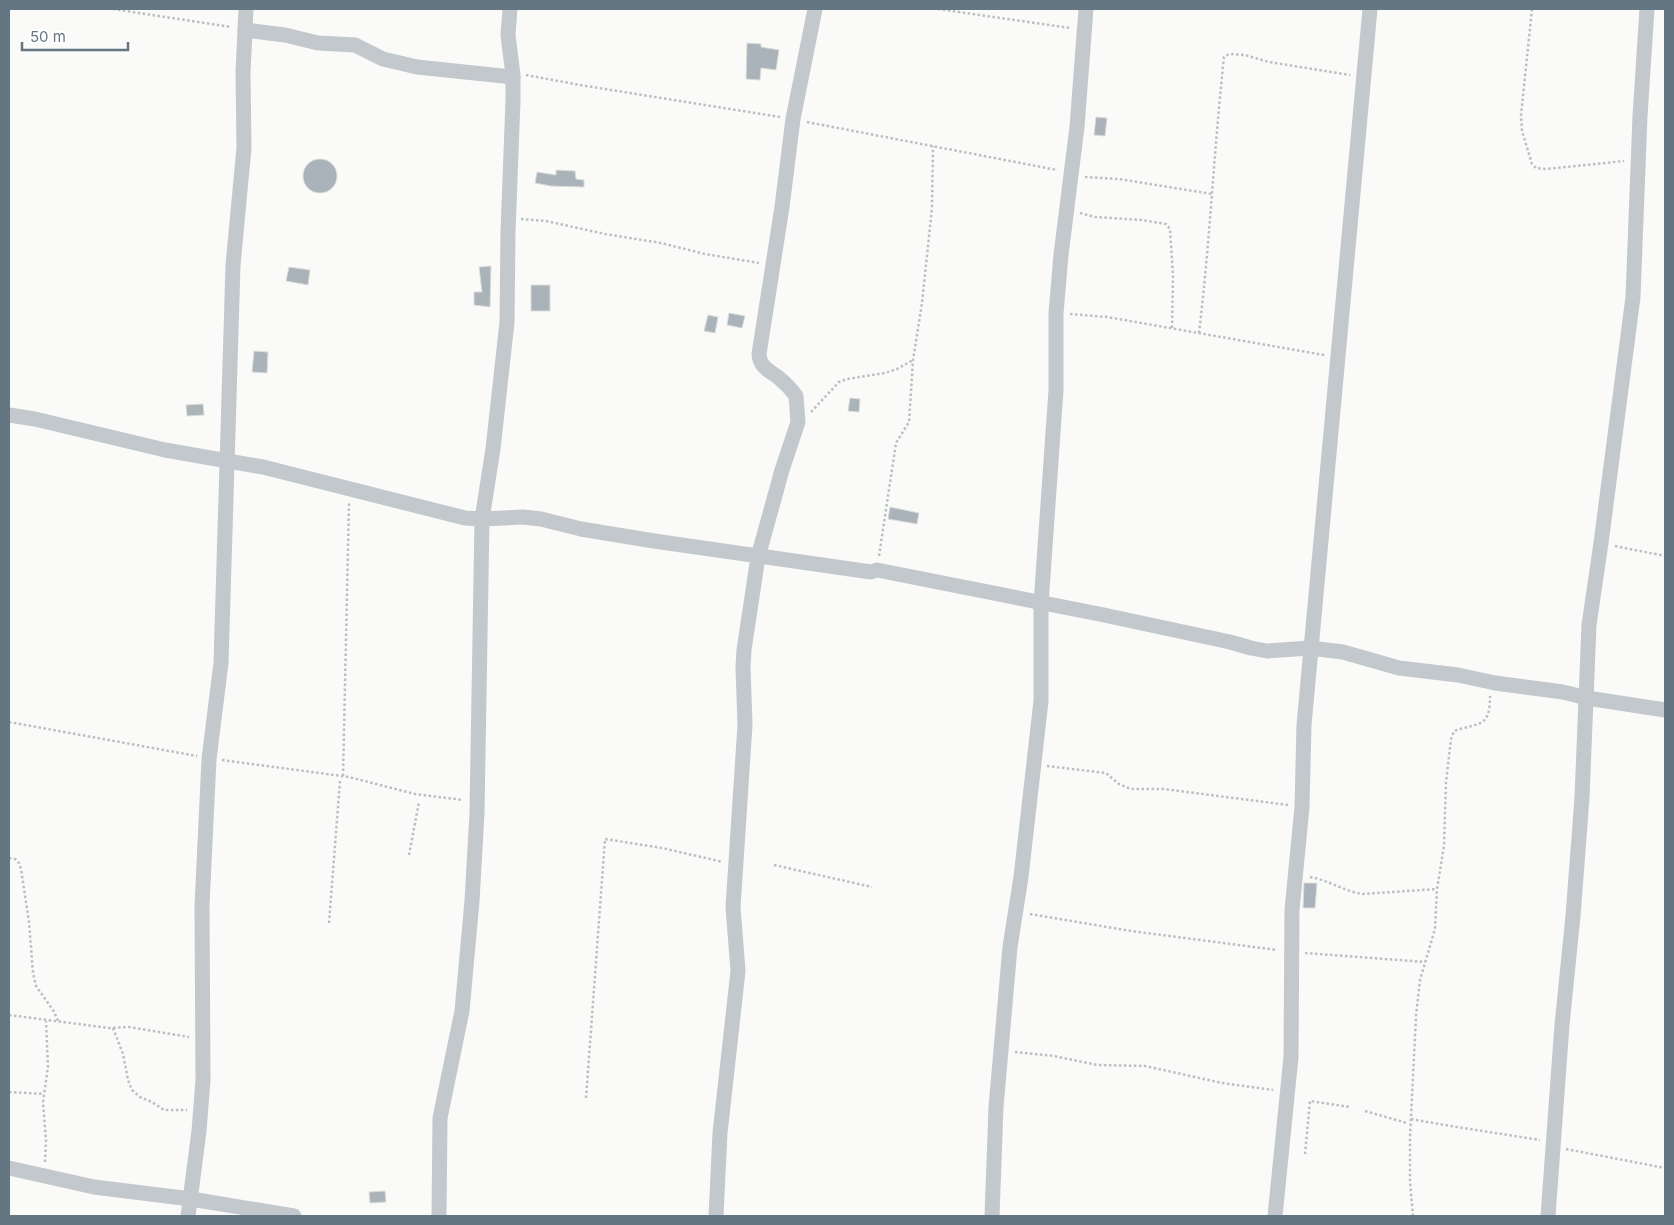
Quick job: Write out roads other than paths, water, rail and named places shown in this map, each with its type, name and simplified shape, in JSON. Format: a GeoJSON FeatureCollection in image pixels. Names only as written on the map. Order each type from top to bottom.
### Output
{"type":"FeatureCollection","features":[{"type":"Feature","properties":{"kind":"street"},"geometry":{"type":"LineString","coordinates":[[188,1216],[203,1080],[202,906],[209,759],[221,663],[233,265],[244,148],[243,72],[246,9]]}},
{"type":"Feature","properties":{"kind":"street"},"geometry":{"type":"LineString","coordinates":[[439,1216],[440,1118],[462,1011],[472,901],[477,802],[482,519],[492,458],[507,322],[512,75],[508,35],[510,9]]}},
{"type":"Feature","properties":{"kind":"street"},"geometry":{"type":"LineString","coordinates":[[716,1216],[720,1133],[738,971],[733,907],[745,725],[744,658],[746,631],[758,557],[782,470],[798,422],[796,396],[777,377],[766,370],[760,358],[792,119],[816,9]]}},
{"type":"Feature","properties":{"kind":"street"},"geometry":{"type":"LineString","coordinates":[[992,1216],[996,1107],[1010,948],[1021,878],[1041,701],[1041,604],[1056,390],[1056,313],[1066,209],[1077,127],[1086,9]]}},
{"type":"Feature","properties":{"kind":"street"},"geometry":{"type":"LineString","coordinates":[[1275,1216],[1291,1057],[1292,910],[1302,807],[1304,725],[1310,648],[1370,9]]}},
{"type":"Feature","properties":{"kind":"street"},"geometry":{"type":"LineString","coordinates":[[1548,1216],[1573,916],[1587,698],[1589,625],[1633,297],[1646,9]]}},
{"type":"Feature","properties":{"kind":"street"},"geometry":{"type":"LineString","coordinates":[[245,30],[285,35],[318,43],[354,45],[383,59],[417,67],[512,75]]}},
{"type":"Feature","properties":{"kind":"street"},"geometry":{"type":"LineString","coordinates":[[9,415],[35,419],[165,450],[295,474],[448,514],[482,519],[523,517],[540,519],[581,529],[758,557],[871,572],[877,570],[1267,651],[1310,648],[1343,652],[1399,668],[1458,675],[1665,710]]}},
{"type":"Feature","properties":{"kind":"street"},"geometry":{"type":"LineString","coordinates":[[9,1168],[94,1187],[191,1199],[294,1216]]}}]}
